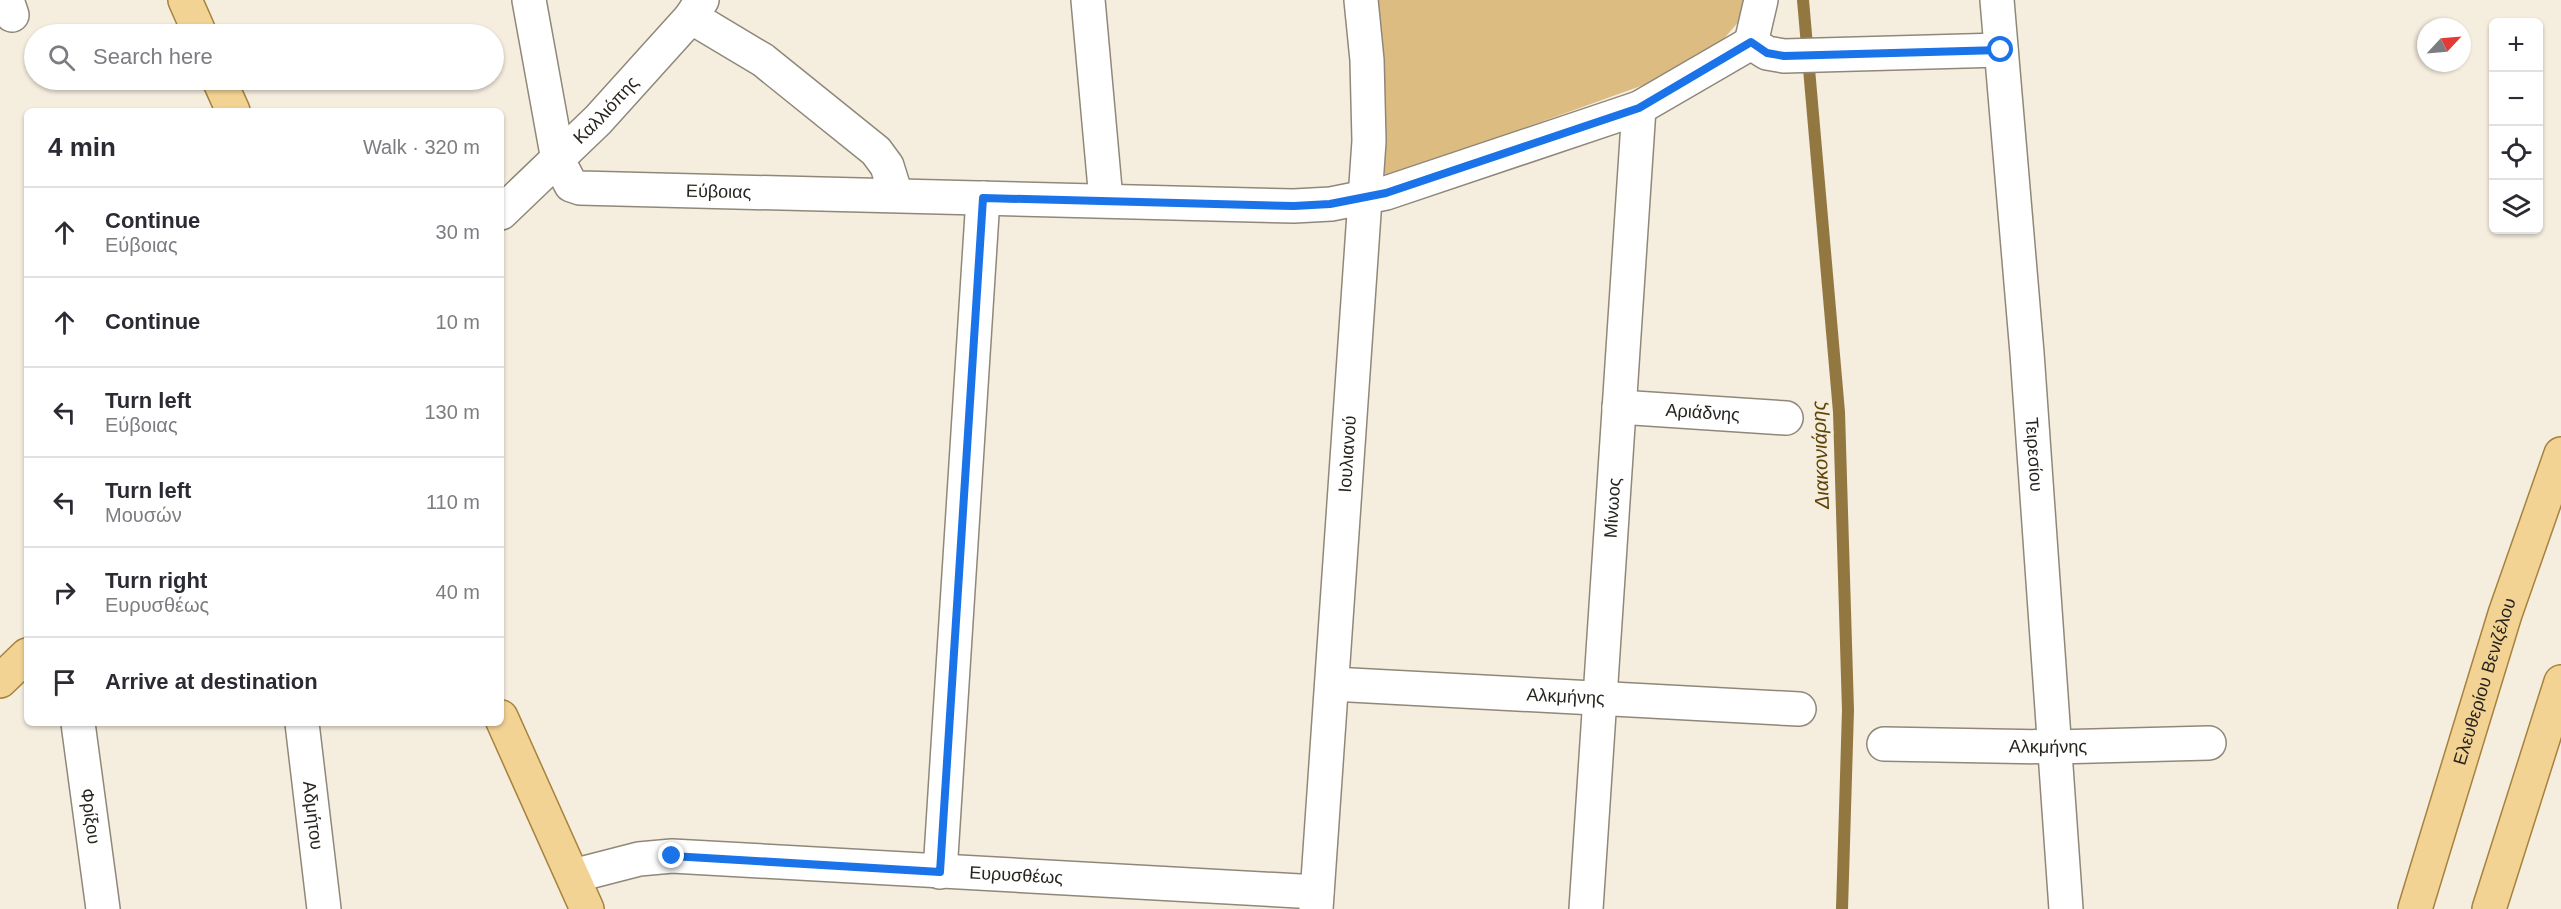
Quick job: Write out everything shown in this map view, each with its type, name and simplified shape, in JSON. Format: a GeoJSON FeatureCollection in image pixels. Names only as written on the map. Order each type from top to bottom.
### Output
{"type":"FeatureCollection","features":[{"type":"Feature","properties":{"kind":"main road"},"geometry":{"type":"LineString","coordinates":[[185,0],[196,24]]}},
{"type":"Feature","properties":{"kind":"main road"},"geometry":{"type":"LineString","coordinates":[[224,90],[232,108]]}},
{"type":"Feature","properties":{"kind":"main road","name":"Ελευθερίου Βενιζέλου"},"geometry":{"type":"LineString","coordinates":[[2415,909],[2505,615],[2561,454]]}},
{"type":"Feature","properties":{"kind":"main road"},"geometry":{"type":"LineString","coordinates":[[0,681],[24,658]]}},
{"type":"Feature","properties":{"kind":"main road"},"geometry":{"type":"LineString","coordinates":[[2489,909],[2561,681]]}},
{"type":"Feature","properties":{"kind":"main road"},"geometry":{"type":"LineString","coordinates":[[504,724],[587,909]]}},
{"type":"Feature","properties":{"kind":"street","name":"Εύβοιας"},"geometry":{"type":"LineString","coordinates":[[529,0],[558,160],[571,185],[580,188],[1294,206],[1330,204],[1366,198],[1639,108],[1751,42]]}},
{"type":"Feature","properties":{"kind":"street"},"geometry":{"type":"LineString","coordinates":[[1088,0],[1106,200]]}},
{"type":"Feature","properties":{"kind":"street","name":"Ιουλιανού"},"geometry":{"type":"LineString","coordinates":[[1316,900],[1366,198],[1369,105],[1361,0]]}},
{"type":"Feature","properties":{"kind":"street"},"geometry":{"type":"LineString","coordinates":[[1761,0],[1751,42],[1767,53],[1784,56],[2001,50]]}},
{"type":"Feature","properties":{"kind":"street","name":"Τειρεσίου"},"geometry":{"type":"LineString","coordinates":[[1997,0],[2027,353],[2066,909]]}},
{"type":"Feature","properties":{"kind":"street","name":"Καλλιόπης"},"geometry":{"type":"LineString","coordinates":[[504,210],[558,160],[633,83],[696,9]]}},
{"type":"Feature","properties":{"kind":"street"},"geometry":{"type":"LineString","coordinates":[[696,9],[876,151],[887,166],[896,195]]}},
{"type":"Feature","properties":{"kind":"street","name":"Μίνωος"},"geometry":{"type":"LineString","coordinates":[[1586,909],[1639,108]]}},
{"type":"Feature","properties":{"kind":"street"},"geometry":{"type":"LineString","coordinates":[[940,872],[983,198]]}},
{"type":"Feature","properties":{"kind":"street","name":"Αριάδνης"},"geometry":{"type":"LineString","coordinates":[[1619,407],[1786,418]]}},
{"type":"Feature","properties":{"kind":"street","name":"Αλκμήνης"},"geometry":{"type":"LineString","coordinates":[[1332,684],[1799,709]]}},
{"type":"Feature","properties":{"kind":"street","name":"Φρίξου"},"geometry":{"type":"LineString","coordinates":[[78,726],[103,909]]}},
{"type":"Feature","properties":{"kind":"street","name":"Αδμήτου"},"geometry":{"type":"LineString","coordinates":[[302,726],[324,909]]}},
{"type":"Feature","properties":{"kind":"street","name":"Αλκμήνης"},"geometry":{"type":"LineString","coordinates":[[1884,744],[2055,747],[2209,743]]}},
{"type":"Feature","properties":{"kind":"street","name":"Ευρυσθέως"},"geometry":{"type":"LineString","coordinates":[[573,876],[655,856],[940,872],[1316,900]]}},
{"type":"Feature","properties":{"kind":"shaded area"},"geometry":{"type":"Polygon","coordinates":[[[1372,0],[1749,0],[1747,12],[1702,64],[1385,178],[1372,0]]]}},
{"type":"Feature","properties":{"kind":"waterway","name":"Διακονιάρης"},"geometry":{"type":"LineString","coordinates":[[1803,0],[1839,412],[1848,710],[1842,909]]}},
{"type":"Feature","properties":{"kind":"route"},"geometry":{"type":"LineString","coordinates":[[672,856],[940,872],[983,198],[1294,206],[1330,204],[1386,193],[1639,108],[1751,42],[1767,53],[1784,56],[2001,50]]}}]}
